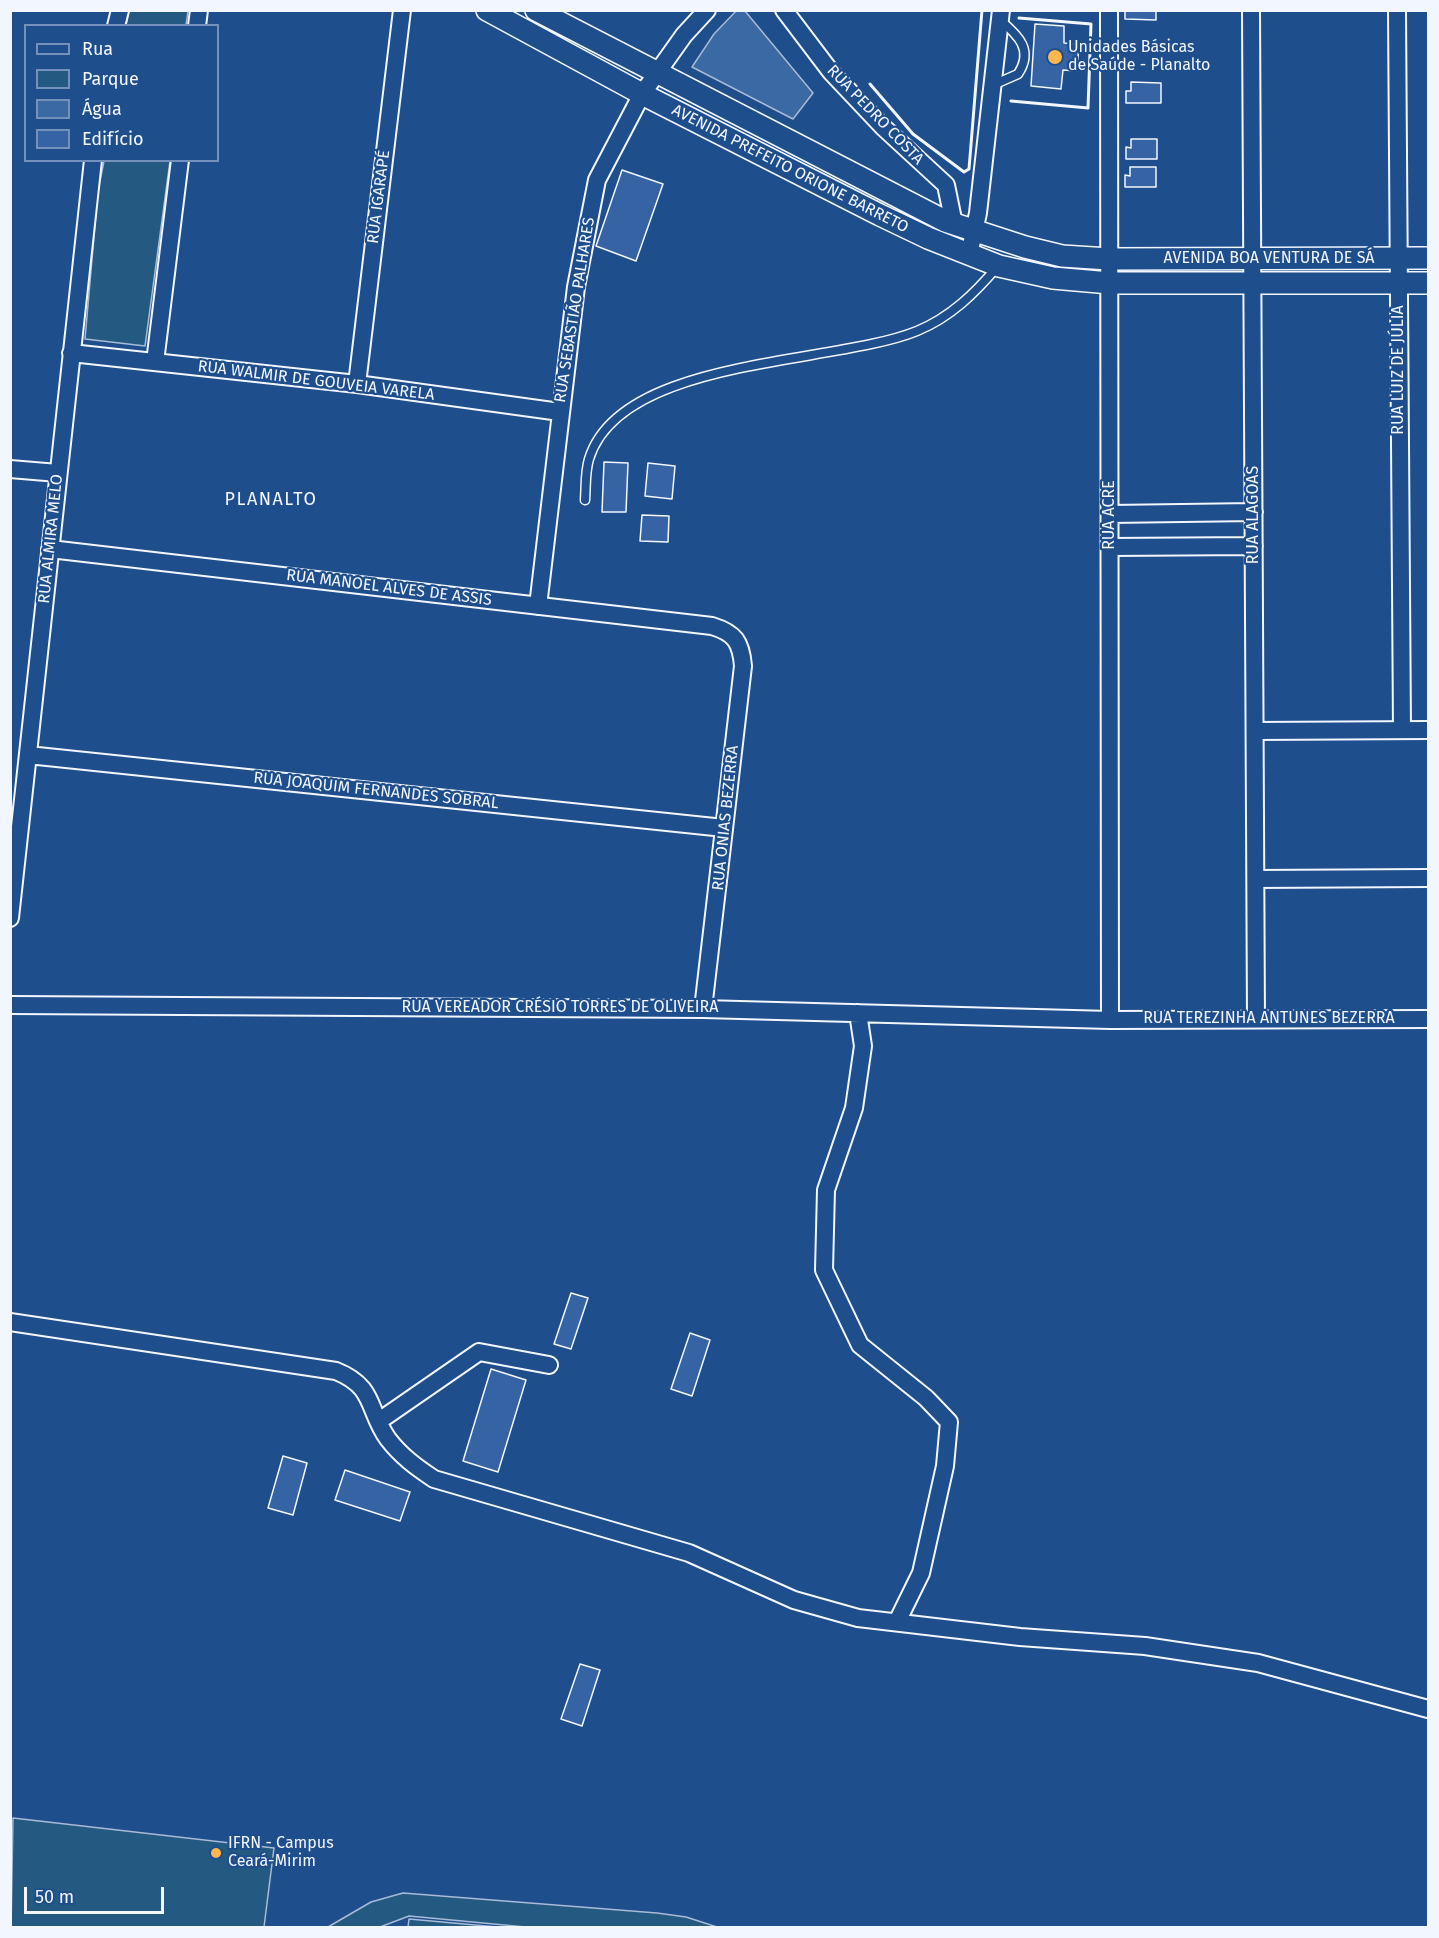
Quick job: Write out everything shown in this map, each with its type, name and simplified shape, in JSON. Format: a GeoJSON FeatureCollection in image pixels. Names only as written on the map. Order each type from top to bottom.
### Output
{"type":"FeatureCollection","features":[{"type":"Feature","properties":{"kind":"street","name":"RUA IGARAPÉ"},"geometry":{"type":"LineString","coordinates":[[357,384],[402,10]]}},
{"type":"Feature","properties":{"kind":"street","name":"AVENIDA PREFEITO ORIONE BARRETO"},"geometry":{"type":"LineString","coordinates":[[487,10],[642,94],[928,238],[999,266],[1053,278],[1110,284]]}},
{"type":"Feature","properties":{"kind":"street","name":"AVENIDA PREFEITO ORIONE BARRETO"},"geometry":{"type":"LineString","coordinates":[[536,10],[656,74],[954,224],[1062,256],[1109,259]]}},
{"type":"Feature","properties":{"kind":"street","name":"RUA SEBASTIÃO PALHARES"},"geometry":{"type":"LineString","coordinates":[[538,606],[576,287],[597,180],[642,94],[684,35],[707,10]]}},
{"type":"Feature","properties":{"kind":"street","name":"RUA PEDRO COSTA"},"geometry":{"type":"LineString","coordinates":[[784,10],[831,72],[882,127],[946,185],[954,224]]}},
{"type":"Feature","properties":{"kind":"street","name":"RUA ACRE"},"geometry":{"type":"LineString","coordinates":[[1109,10],[1110,1020]]}},
{"type":"Feature","properties":{"kind":"street","name":"RUA ALAGOAS"},"geometry":{"type":"LineString","coordinates":[[1251,10],[1256,1019]]}},
{"type":"Feature","properties":{"kind":"street","name":"RUA LUIZ DE JÚLIA"},"geometry":{"type":"LineString","coordinates":[[1397,10],[1402,730]]}},
{"type":"Feature","properties":{"kind":"street"},"geometry":{"type":"LineString","coordinates":[[969,255],[975,232],[1000,15]]}},
{"type":"Feature","properties":{"kind":"street","name":"RUA ALMIRA MELO"},"geometry":{"type":"LineString","coordinates":[[10,918],[93,162]]}},
{"type":"Feature","properties":{"kind":"street"},"geometry":{"type":"LineString","coordinates":[[155,362],[180,162]]}},
{"type":"Feature","properties":{"kind":"street","name":"AVENIDA BOA VENTURA DE SÁ"},"geometry":{"type":"LineString","coordinates":[[1109,259],[1428,258]]}},
{"type":"Feature","properties":{"kind":"street","name":"AVENIDA BOA VENTURA DE SÁ"},"geometry":{"type":"LineString","coordinates":[[1110,284],[1428,283]]}},
{"type":"Feature","properties":{"kind":"street","name":"RUA WALMIR DE GOUVEIA VARELA"},"geometry":{"type":"LineString","coordinates":[[71,353],[357,384],[560,412]]}},
{"type":"Feature","properties":{"kind":"street"},"geometry":{"type":"LineString","coordinates":[[10,469],[58,473]]}},
{"type":"Feature","properties":{"kind":"street"},"geometry":{"type":"LineString","coordinates":[[1110,514],[1254,512]]}},
{"type":"Feature","properties":{"kind":"street"},"geometry":{"type":"LineString","coordinates":[[1110,547],[1254,546]]}},
{"type":"Feature","properties":{"kind":"street","name":"RUA MANOEL ALVES DE ASSIS"},"geometry":{"type":"LineString","coordinates":[[50,549],[712,626],[728,631]]}},
{"type":"Feature","properties":{"kind":"street","name":"RUA ONIAS BEZERRA"},"geometry":{"type":"LineString","coordinates":[[703,1009],[743,666],[742,650],[736,637],[728,631]]}},
{"type":"Feature","properties":{"kind":"street"},"geometry":{"type":"LineString","coordinates":[[1255,731],[1428,730]]}},
{"type":"Feature","properties":{"kind":"street","name":"RUA JOAQUIM FERNANDES SOBRAL"},"geometry":{"type":"LineString","coordinates":[[28,755],[724,828]]}},
{"type":"Feature","properties":{"kind":"street"},"geometry":{"type":"LineString","coordinates":[[1256,879],[1428,878]]}},
{"type":"Feature","properties":{"kind":"street","name":"RUA VEREADOR CRÉSIO TORRES DE OLIVEIRA"},"geometry":{"type":"LineString","coordinates":[[10,1005],[703,1009],[1110,1020]]}},
{"type":"Feature","properties":{"kind":"street"},"geometry":{"type":"LineString","coordinates":[[858,1013],[863,1046],[854,1108],[826,1190],[824,1270],[860,1345],[926,1398],[950,1422],[945,1466],[921,1574],[897,1622]]}},
{"type":"Feature","properties":{"kind":"street","name":"RUA TEREZINHA ANTUNES BEZERRA"},"geometry":{"type":"LineString","coordinates":[[1110,1020],[1428,1019]]}},
{"type":"Feature","properties":{"kind":"street"},"geometry":{"type":"LineString","coordinates":[[10,1322],[336,1371],[352,1377],[361,1386],[386,1436],[405,1459],[434,1479],[689,1553],[794,1600],[858,1618],[1020,1637],[1145,1646],[1258,1663],[1428,1709]]}},
{"type":"Feature","properties":{"kind":"street"},"geometry":{"type":"LineString","coordinates":[[379,1420],[479,1352],[549,1365]]}},
{"type":"Feature","properties":{"kind":"lane"},"geometry":{"type":"LineString","coordinates":[[993,85],[1018,74],[1025,57],[1022,40],[1000,15]]}},
{"type":"Feature","properties":{"kind":"lane"},"geometry":{"type":"LineString","coordinates":[[585,500],[590,458],[600,437],[621,415],[659,392],[705,376],[865,345],[917,331],[954,312],[999,266]]}},
{"type":"Feature","properties":{"kind":"green space"},"geometry":{"type":"Polygon","coordinates":[[[129,11],[188,11],[186,24],[126,24],[129,11]]]}},
{"type":"Feature","properties":{"kind":"green space"},"geometry":{"type":"Polygon","coordinates":[[[104,162],[170,162],[145,346],[85,339],[98,191],[104,162]]]}},
{"type":"Feature","properties":{"kind":"green space"},"geometry":{"type":"Polygon","coordinates":[[[13,1818],[274,1848],[264,1927],[11,1927],[13,1818]]]}},
{"type":"Feature","properties":{"kind":"green space"},"geometry":{"type":"Polygon","coordinates":[[[403,1893],[657,1913],[686,1917],[717,1927],[536,1928],[409,1916],[380,1927],[328,1927],[371,1902],[403,1893]]]}},
{"type":"Feature","properties":{"kind":"green space"},"geometry":{"type":"Polygon","coordinates":[[[409,1919],[497,1927],[408,1927],[409,1919]]]}},
{"type":"Feature","properties":{"kind":"water"},"geometry":{"type":"Polygon","coordinates":[[[737,10],[745,11],[813,93],[793,119],[692,67],[714,34],[737,10]]]}},
{"type":"Feature","properties":{"kind":"building"},"geometry":{"type":"Polygon","coordinates":[[[1125,10],[1156,10],[1156,20],[1125,19],[1125,10]]]}},
{"type":"Feature","properties":{"kind":"building","name":"Unidades Básicas de Saúde - Planalto"},"geometry":{"type":"Polygon","coordinates":[[[1035,24],[1064,26],[1064,43],[1079,44],[1077,71],[1063,70],[1061,89],[1031,86],[1035,24]]]}},
{"type":"Feature","properties":{"kind":"building"},"geometry":{"type":"Polygon","coordinates":[[[1131,82],[1161,83],[1161,103],[1126,103],[1126,91],[1131,91],[1131,82]]]}},
{"type":"Feature","properties":{"kind":"building"},"geometry":{"type":"Polygon","coordinates":[[[1131,139],[1157,139],[1157,159],[1126,159],[1126,147],[1131,148],[1131,139]]]}},
{"type":"Feature","properties":{"kind":"building"},"geometry":{"type":"Polygon","coordinates":[[[1130,167],[1156,167],[1156,187],[1125,187],[1125,175],[1130,176],[1130,167]]]}},
{"type":"Feature","properties":{"kind":"building"},"geometry":{"type":"Polygon","coordinates":[[[622,170],[663,184],[636,261],[596,246],[622,170]]]}},
{"type":"Feature","properties":{"kind":"building"},"geometry":{"type":"Polygon","coordinates":[[[604,462],[628,463],[626,512],[602,512],[604,462]]]}},
{"type":"Feature","properties":{"kind":"building"},"geometry":{"type":"Polygon","coordinates":[[[648,463],[675,466],[672,499],[645,496],[648,463]]]}},
{"type":"Feature","properties":{"kind":"building"},"geometry":{"type":"Polygon","coordinates":[[[642,515],[669,516],[668,542],[640,541],[642,515]]]}},
{"type":"Feature","properties":{"kind":"building"},"geometry":{"type":"Polygon","coordinates":[[[571,1293],[588,1298],[571,1349],[554,1344],[571,1293]]]}},
{"type":"Feature","properties":{"kind":"building"},"geometry":{"type":"Polygon","coordinates":[[[690,1333],[710,1340],[692,1396],[671,1389],[690,1333]]]}},
{"type":"Feature","properties":{"kind":"building"},"geometry":{"type":"Polygon","coordinates":[[[491,1369],[526,1380],[498,1472],[463,1461],[491,1369]]]}},
{"type":"Feature","properties":{"kind":"building"},"geometry":{"type":"Polygon","coordinates":[[[283,1456],[307,1463],[293,1515],[268,1508],[283,1456]]]}},
{"type":"Feature","properties":{"kind":"building"},"geometry":{"type":"Polygon","coordinates":[[[345,1470],[410,1492],[400,1521],[335,1500],[345,1470]]]}},
{"type":"Feature","properties":{"kind":"building"},"geometry":{"type":"Polygon","coordinates":[[[580,1664],[600,1670],[582,1726],[561,1719],[580,1664]]]}},
{"type":"Feature","properties":{"kind":"wall"},"geometry":{"type":"LineString","coordinates":[[870,84],[913,134],[964,172],[969,169],[982,10]]}},
{"type":"Feature","properties":{"kind":"wall"},"geometry":{"type":"LineString","coordinates":[[1011,101],[1088,108],[1091,24],[1019,18]]}},
{"type":"Feature","properties":{"kind":"place","name":"Unidades Básicas de Saúde - Planalto"},"geometry":{"type":"Point","coordinates":[1055,57]}},
{"type":"Feature","properties":{"kind":"place","name":"IFRN - Campus Ceará-Mirim"},"geometry":{"type":"Point","coordinates":[216,1853]}},
{"type":"Feature","properties":{"kind":"district","name":"PLANALTO"},"geometry":{"type":"Point","coordinates":[271,500]}}]}
